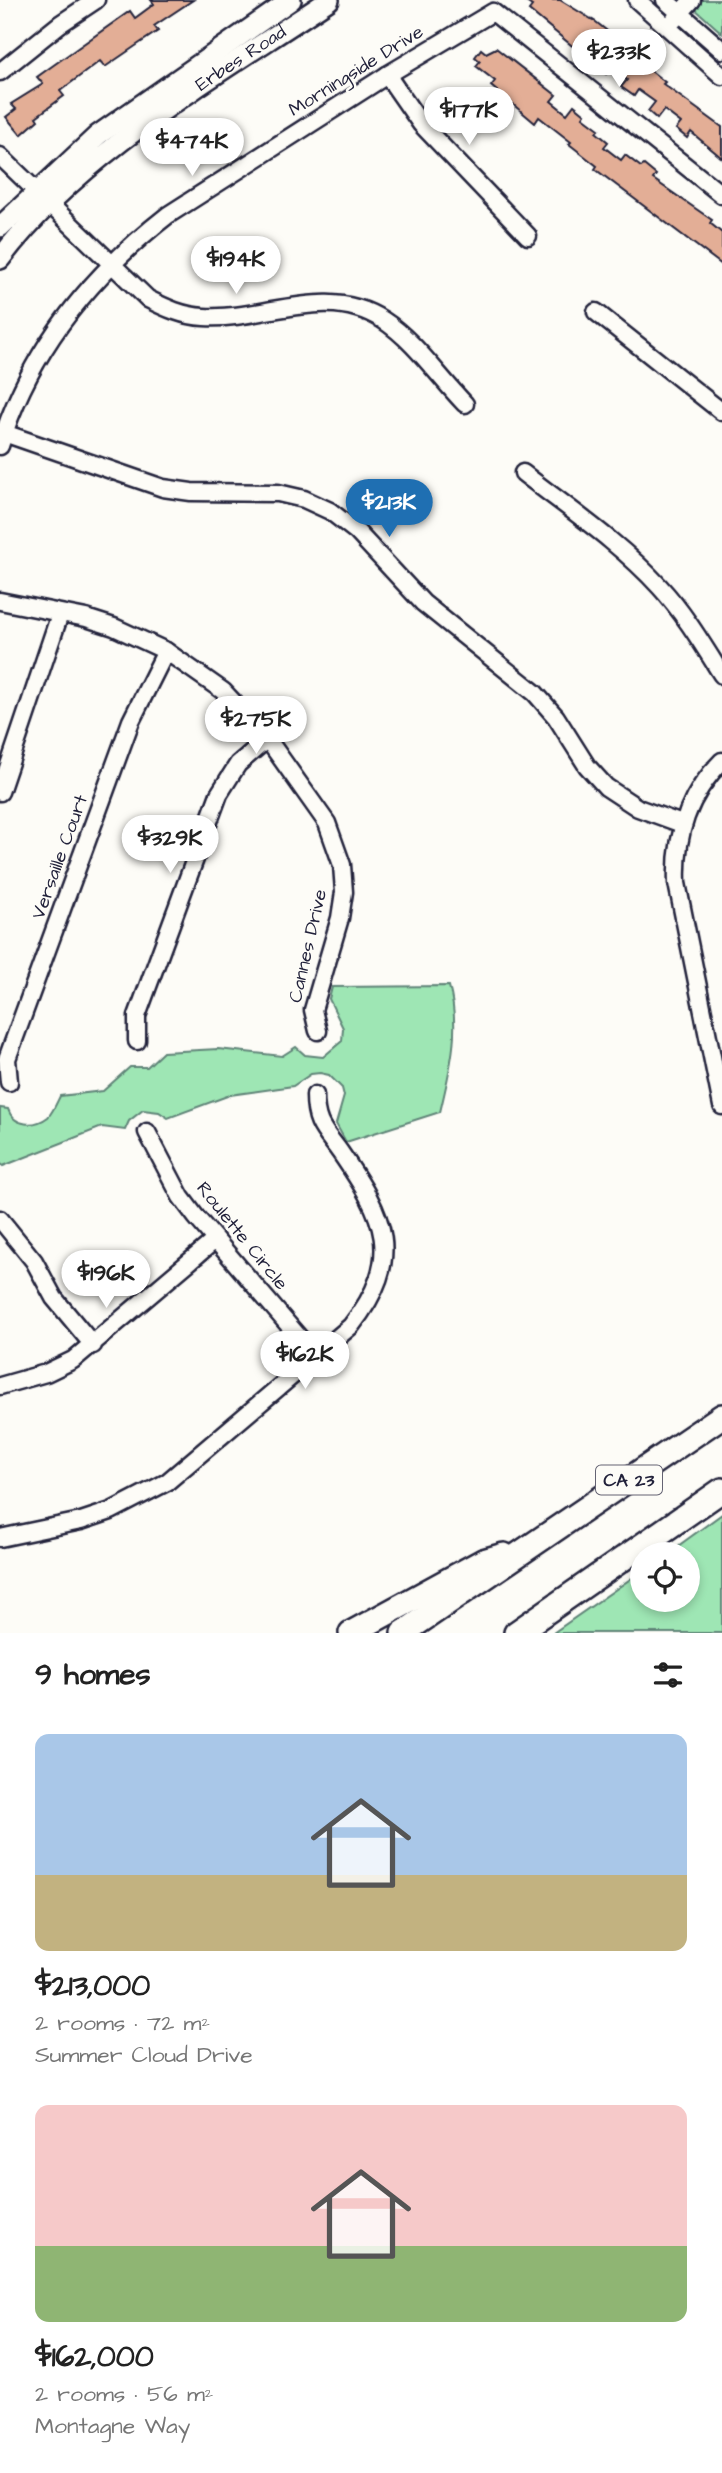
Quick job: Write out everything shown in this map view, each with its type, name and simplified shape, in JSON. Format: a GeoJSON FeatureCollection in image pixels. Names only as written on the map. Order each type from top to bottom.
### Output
{"type":"FeatureCollection","features":[{"type":"Feature","properties":{"kind":"highway","name":"CA 23"},"geometry":{"type":"LineString","coordinates":[[403,1633],[722,1416]]}},
{"type":"Feature","properties":{"kind":"highway"},"geometry":{"type":"LineString","coordinates":[[516,1633],[722,1490]]}},
{"type":"Feature","properties":{"kind":"highway"},"geometry":{"type":"LineString","coordinates":[[351,1633],[484,1561],[537,1544]]}},
{"type":"Feature","properties":{"kind":"main road","name":"Erbes Road"},"geometry":{"type":"LineString","coordinates":[[0,260],[73,155],[128,111],[291,0]]}},
{"type":"Feature","properties":{"kind":"main road","name":"Erbes Road"},"geometry":{"type":"LineString","coordinates":[[0,228],[146,124],[329,0]]}},
{"type":"Feature","properties":{"kind":"street"},"geometry":{"type":"LineString","coordinates":[[0,72],[60,24],[96,0]]}},
{"type":"Feature","properties":{"kind":"street"},"geometry":{"type":"LineString","coordinates":[[637,0],[722,76]]}},
{"type":"Feature","properties":{"kind":"street"},"geometry":{"type":"LineString","coordinates":[[665,0],[722,50]]}},
{"type":"Feature","properties":{"kind":"street"},"geometry":{"type":"LineString","coordinates":[[668,27],[692,0]]}},
{"type":"Feature","properties":{"kind":"street","name":"Morningside Drive"},"geometry":{"type":"LineString","coordinates":[[2,440],[16,396],[45,345],[72,309],[111,266],[168,215],[387,75],[493,12],[722,195]]}},
{"type":"Feature","properties":{"kind":"street"},"geometry":{"type":"LineString","coordinates":[[387,75],[421,124],[528,236]]}},
{"type":"Feature","properties":{"kind":"street"},"geometry":{"type":"LineString","coordinates":[[0,156],[148,299],[191,316],[226,316],[318,302],[363,310],[398,332],[465,404]]}},
{"type":"Feature","properties":{"kind":"street"},"geometry":{"type":"LineString","coordinates":[[596,312],[722,412]]}},
{"type":"Feature","properties":{"kind":"street"},"geometry":{"type":"LineString","coordinates":[[2,440],[163,488],[191,492],[278,493],[304,499],[330,511],[358,532],[423,603],[535,693],[556,717],[587,766],[606,787],[638,808],[682,824]]}},
{"type":"Feature","properties":{"kind":"street"},"geometry":{"type":"LineString","coordinates":[[523,473],[623,551],[660,587],[691,626],[722,675]]}},
{"type":"Feature","properties":{"kind":"street","name":"Cannes Drive"},"geometry":{"type":"LineString","coordinates":[[0,601],[114,627],[166,651],[223,691],[267,739],[327,823],[342,865],[344,892],[340,918],[313,1010],[317,1031]]}},
{"type":"Feature","properties":{"kind":"street"},"geometry":{"type":"LineString","coordinates":[[0,792],[60,614]]}},
{"type":"Feature","properties":{"kind":"street","name":"Versaille Court"},"geometry":{"type":"LineString","coordinates":[[9,1082],[7,1059],[131,721],[166,651]]}},
{"type":"Feature","properties":{"kind":"street"},"geometry":{"type":"LineString","coordinates":[[138,1041],[137,1016],[219,793],[238,764],[267,739]]}},
{"type":"Feature","properties":{"kind":"street"},"geometry":{"type":"LineString","coordinates":[[722,761],[694,796],[682,824],[676,853],[677,883],[722,1106]]}},
{"type":"Feature","properties":{"kind":"street"},"geometry":{"type":"LineString","coordinates":[[0,1538],[81,1521],[142,1496],[191,1464],[351,1326],[367,1306],[379,1277],[383,1246],[380,1220],[370,1196],[315,1116],[315,1095]]}},
{"type":"Feature","properties":{"kind":"street","name":"Roulette Circle"},"geometry":{"type":"LineString","coordinates":[[147,1132],[181,1197],[316,1357]]}},
{"type":"Feature","properties":{"kind":"street"},"geometry":{"type":"LineString","coordinates":[[0,1219],[34,1261],[54,1298],[93,1345]]}},
{"type":"Feature","properties":{"kind":"street"},"geometry":{"type":"LineString","coordinates":[[0,1386],[46,1373],[93,1345],[215,1240]]}},
{"type":"Feature","properties":{"kind":"green space"},"geometry":{"type":"Polygon","coordinates":[[[685,0],[722,0],[722,33],[685,0]]]}},
{"type":"Feature","properties":{"kind":"green space"},"geometry":{"type":"Polygon","coordinates":[[[449,986],[454,1034],[440,1112],[346,1142],[336,1124],[344,1096],[342,1088],[329,1075],[311,1074],[293,1086],[230,1095],[168,1118],[159,1112],[143,1110],[129,1121],[125,1130],[102,1127],[3,1166],[0,1163],[0,1108],[8,1109],[15,1119],[25,1124],[43,1120],[50,1115],[60,1096],[103,1091],[130,1067],[147,1067],[163,1052],[218,1049],[282,1056],[296,1047],[305,1055],[323,1057],[342,1041],[343,1028],[329,999],[332,987],[449,986]]]}},
{"type":"Feature","properties":{"kind":"green space"},"geometry":{"type":"Polygon","coordinates":[[[722,1514],[722,1633],[553,1633],[630,1579],[630,1612],[700,1612],[700,1542],[684,1542],[722,1514]]]}},
{"type":"Feature","properties":{"kind":"building"},"geometry":{"type":"Polygon","coordinates":[[[151,0],[193,0],[154,26],[158,31],[105,67],[100,61],[60,91],[64,96],[36,117],[38,120],[21,135],[6,117],[16,109],[11,104],[43,84],[37,77],[130,11],[135,18],[154,4],[151,0]]]}},
{"type":"Feature","properties":{"kind":"building"},"geometry":{"type":"Polygon","coordinates":[[[523,0],[560,0],[596,22],[616,38],[613,41],[665,82],[663,84],[722,127],[722,158],[691,132],[687,138],[676,129],[681,123],[664,110],[657,119],[648,111],[655,102],[638,90],[634,96],[621,87],[627,80],[611,67],[606,74],[529,10],[532,6],[523,0]]]}},
{"type":"Feature","properties":{"kind":"building"},"geometry":{"type":"Polygon","coordinates":[[[496,48],[556,95],[551,101],[567,114],[574,105],[585,114],[583,117],[599,129],[596,132],[608,142],[604,147],[621,160],[625,155],[641,167],[644,165],[656,175],[653,179],[712,220],[710,223],[722,233],[722,265],[595,169],[597,166],[539,117],[535,123],[491,86],[495,81],[476,66],[480,61],[475,57],[481,49],[486,53],[496,48]]]}}]}
